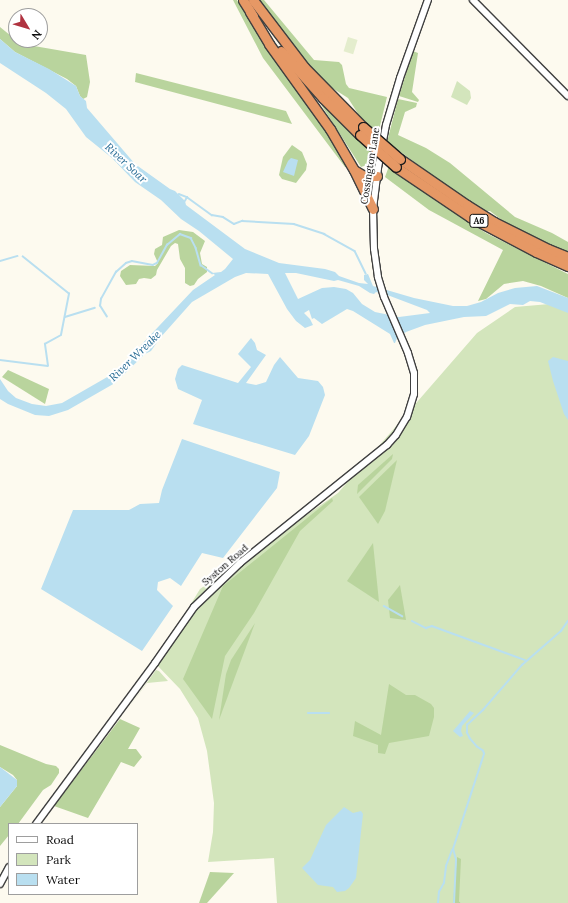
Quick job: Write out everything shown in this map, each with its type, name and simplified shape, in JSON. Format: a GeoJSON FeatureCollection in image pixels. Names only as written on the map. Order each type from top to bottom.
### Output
{"type":"FeatureCollection","features":[{"type":"Feature","properties":{"kind":"highway","name":"A6"},"geometry":{"type":"LineString","coordinates":[[243,0],[250,12],[299,72],[398,163],[470,217],[536,252],[568,266]]}},
{"type":"Feature","properties":{"kind":"highway","name":"A6"},"geometry":{"type":"LineString","coordinates":[[253,0],[304,67],[362,131]]}},
{"type":"Feature","properties":{"kind":"highway"},"geometry":{"type":"LineString","coordinates":[[250,12],[269,44],[330,129],[354,170],[373,209]]}},
{"type":"Feature","properties":{"kind":"highway","name":"A6"},"geometry":{"type":"LineString","coordinates":[[398,163],[494,222],[548,249],[568,257]]}},
{"type":"Feature","properties":{"kind":"highway"},"geometry":{"type":"LineString","coordinates":[[354,170],[364,176],[377,176]]}},
{"type":"Feature","properties":{"kind":"street","name":"Cossington Lane"},"geometry":{"type":"LineString","coordinates":[[402,337],[384,297],[376,268],[373,209],[386,125],[394,97],[428,0]]}},
{"type":"Feature","properties":{"kind":"street"},"geometry":{"type":"LineString","coordinates":[[473,0],[568,96]]}},
{"type":"Feature","properties":{"kind":"street","name":"Syston Road"},"geometry":{"type":"LineString","coordinates":[[37,823],[155,663],[196,604],[240,563],[379,451],[400,430],[410,411],[414,388],[411,360],[402,337]]}},
{"type":"Feature","properties":{"kind":"street"},"geometry":{"type":"LineString","coordinates":[[0,884],[8,869]]}},
{"type":"Feature","properties":{"kind":"green space"},"geometry":{"type":"Polygon","coordinates":[[[233,0],[237,0],[266,47],[315,112],[351,169],[345,167],[263,58],[233,0]]]}},
{"type":"Feature","properties":{"kind":"green space"},"geometry":{"type":"Polygon","coordinates":[[[258,0],[264,0],[314,60],[339,62],[342,65],[346,84],[349,88],[387,97],[378,134],[362,120],[348,98],[329,86],[302,59],[258,0]]]}},
{"type":"Feature","properties":{"kind":"green space"},"geometry":{"type":"Polygon","coordinates":[[[0,27],[8,34],[8,46],[0,39],[0,27]]]}},
{"type":"Feature","properties":{"kind":"green space"},"geometry":{"type":"Polygon","coordinates":[[[348,37],[358,40],[353,54],[344,51],[348,37]]]}},
{"type":"Feature","properties":{"kind":"green space"},"geometry":{"type":"Polygon","coordinates":[[[10,48],[46,48],[86,55],[90,82],[87,97],[83,99],[80,96],[76,86],[67,79],[15,52],[10,48]]]}},
{"type":"Feature","properties":{"kind":"green space"},"geometry":{"type":"Polygon","coordinates":[[[413,51],[418,53],[412,92],[419,100],[418,102],[399,96],[413,51]]]}},
{"type":"Feature","properties":{"kind":"green space"},"geometry":{"type":"Polygon","coordinates":[[[136,73],[286,111],[292,124],[135,82],[136,73]]]}},
{"type":"Feature","properties":{"kind":"green space"},"geometry":{"type":"Polygon","coordinates":[[[457,81],[470,91],[471,98],[467,105],[451,97],[457,81]]]}},
{"type":"Feature","properties":{"kind":"green space"},"geometry":{"type":"Polygon","coordinates":[[[398,99],[417,103],[416,107],[405,112],[398,135],[426,148],[450,163],[515,217],[552,233],[568,242],[568,253],[508,225],[490,211],[485,211],[469,202],[387,142],[398,99]]]}},
{"type":"Feature","properties":{"kind":"green space"},"geometry":{"type":"Polygon","coordinates":[[[320,103],[370,149],[370,164],[361,167],[320,103]]]}},
{"type":"Feature","properties":{"kind":"green space"},"geometry":{"type":"Polygon","coordinates":[[[292,145],[302,152],[307,164],[306,170],[296,183],[282,179],[279,175],[283,157],[292,145]]]}},
{"type":"Feature","properties":{"kind":"green space"},"geometry":{"type":"Polygon","coordinates":[[[389,166],[436,201],[486,233],[568,274],[568,298],[541,286],[523,281],[504,284],[486,299],[478,301],[503,250],[429,210],[385,177],[389,166]]]}},
{"type":"Feature","properties":{"kind":"green space"},"geometry":{"type":"Polygon","coordinates":[[[179,230],[193,232],[205,241],[200,253],[202,264],[207,267],[207,272],[198,279],[194,285],[190,286],[185,283],[185,268],[180,259],[178,244],[175,243],[171,246],[157,270],[156,275],[151,279],[139,279],[136,284],[126,285],[120,276],[121,271],[130,265],[155,266],[158,263],[154,254],[155,249],[162,245],[163,237],[179,230]]]}},
{"type":"Feature","properties":{"kind":"green space"},"geometry":{"type":"Polygon","coordinates":[[[561,303],[568,309],[568,903],[461,903],[459,901],[458,903],[277,903],[274,858],[208,862],[213,832],[214,803],[207,751],[198,718],[180,689],[155,663],[200,589],[338,493],[477,333],[515,307],[561,303]]]}},
{"type":"Feature","properties":{"kind":"green space"},"geometry":{"type":"Polygon","coordinates":[[[8,370],[49,389],[45,404],[2,377],[8,370]]]}},
{"type":"Feature","properties":{"kind":"green space"},"geometry":{"type":"Polygon","coordinates":[[[393,454],[392,459],[357,494],[358,485],[393,454]]]}},
{"type":"Feature","properties":{"kind":"green space"},"geometry":{"type":"Polygon","coordinates":[[[397,460],[385,511],[378,524],[359,497],[397,460]]]}},
{"type":"Feature","properties":{"kind":"green space"},"geometry":{"type":"Polygon","coordinates":[[[332,498],[333,501],[300,531],[254,613],[225,656],[212,719],[183,679],[223,586],[332,498]]]}},
{"type":"Feature","properties":{"kind":"green space"},"geometry":{"type":"Polygon","coordinates":[[[373,543],[379,602],[347,581],[373,543]]]}},
{"type":"Feature","properties":{"kind":"green space"},"geometry":{"type":"Polygon","coordinates":[[[400,585],[406,620],[390,618],[388,600],[400,585]]]}},
{"type":"Feature","properties":{"kind":"green space"},"geometry":{"type":"Polygon","coordinates":[[[255,623],[219,720],[226,674],[231,660],[255,623]]]}},
{"type":"Feature","properties":{"kind":"green space"},"geometry":{"type":"Polygon","coordinates":[[[156,670],[159,671],[168,681],[147,683],[127,710],[156,670]]]}},
{"type":"Feature","properties":{"kind":"green space"},"geometry":{"type":"Polygon","coordinates":[[[389,684],[406,695],[415,695],[431,704],[434,708],[434,717],[429,736],[389,743],[385,754],[378,753],[378,745],[353,736],[355,721],[381,735],[389,684]]]}},
{"type":"Feature","properties":{"kind":"green space"},"geometry":{"type":"Polygon","coordinates":[[[120,719],[140,728],[128,749],[136,749],[142,757],[134,767],[121,762],[88,818],[54,806],[120,719]]]}},
{"type":"Feature","properties":{"kind":"green space"},"geometry":{"type":"Polygon","coordinates":[[[0,745],[46,764],[56,766],[59,769],[59,773],[51,785],[43,790],[19,823],[8,823],[8,836],[0,846],[0,807],[17,786],[17,780],[13,775],[0,767],[0,745]]]}},
{"type":"Feature","properties":{"kind":"green space"},"geometry":{"type":"Polygon","coordinates":[[[457,857],[461,859],[459,901],[461,903],[453,903],[457,857]]]}},
{"type":"Feature","properties":{"kind":"green space"},"geometry":{"type":"Polygon","coordinates":[[[210,872],[234,873],[207,903],[199,903],[210,872]]]}},
{"type":"Feature","properties":{"kind":"water"},"geometry":{"type":"Polygon","coordinates":[[[0,39],[8,46],[8,48],[49,69],[76,86],[80,96],[86,101],[87,108],[135,164],[175,191],[185,201],[186,205],[245,249],[279,263],[325,269],[359,283],[368,284],[364,280],[364,275],[368,274],[373,286],[414,298],[453,306],[467,306],[481,302],[498,293],[515,288],[537,286],[568,298],[568,313],[540,302],[530,301],[523,305],[510,304],[486,316],[464,317],[425,325],[406,332],[397,338],[394,343],[390,334],[353,311],[347,309],[322,324],[314,318],[312,319],[309,310],[304,313],[313,325],[305,328],[296,321],[287,309],[268,274],[246,273],[235,277],[192,302],[160,338],[151,351],[145,354],[115,383],[68,410],[49,416],[35,415],[8,404],[0,399],[0,379],[8,391],[16,398],[32,404],[46,406],[62,403],[109,376],[125,362],[193,290],[215,275],[212,273],[221,272],[225,269],[233,259],[199,231],[181,219],[161,200],[135,182],[112,158],[86,137],[66,109],[46,93],[0,63],[0,39]],[[285,273],[298,299],[322,288],[334,287],[346,289],[353,293],[362,304],[375,312],[399,317],[430,313],[427,310],[390,296],[376,292],[374,294],[370,293],[359,286],[338,280],[334,281],[296,273],[285,273]]]}},
{"type":"Feature","properties":{"kind":"water"},"geometry":{"type":"Polygon","coordinates":[[[291,158],[298,160],[294,176],[283,172],[291,158]]]}},
{"type":"Feature","properties":{"kind":"water"},"geometry":{"type":"Polygon","coordinates":[[[251,338],[255,343],[257,350],[266,355],[246,383],[256,385],[266,382],[274,365],[280,357],[298,378],[318,381],[323,387],[325,395],[309,436],[295,455],[193,424],[202,400],[178,389],[175,379],[178,369],[182,365],[238,383],[251,367],[238,354],[251,338]]]}},
{"type":"Feature","properties":{"kind":"water"},"geometry":{"type":"Polygon","coordinates":[[[553,357],[568,361],[568,420],[564,414],[548,361],[553,357]]]}},
{"type":"Feature","properties":{"kind":"water"},"geometry":{"type":"Polygon","coordinates":[[[182,439],[280,472],[277,488],[223,558],[202,553],[181,586],[170,578],[158,582],[157,590],[173,606],[142,651],[41,589],[73,510],[129,510],[140,504],[159,503],[162,490],[182,439]]]}},
{"type":"Feature","properties":{"kind":"water"},"geometry":{"type":"Polygon","coordinates":[[[470,711],[474,713],[462,726],[461,731],[463,736],[460,737],[453,731],[470,711]]]}},
{"type":"Feature","properties":{"kind":"water"},"geometry":{"type":"Polygon","coordinates":[[[0,767],[17,780],[17,786],[0,807],[0,767]]]}},
{"type":"Feature","properties":{"kind":"water"},"geometry":{"type":"Polygon","coordinates":[[[344,807],[353,813],[361,811],[363,814],[356,878],[345,891],[337,892],[333,887],[318,885],[302,868],[310,860],[326,825],[344,807]]]}},
{"type":"Feature","properties":{"kind":"waterway"},"geometry":{"type":"LineString","coordinates":[[179,194],[187,197],[212,215],[223,217],[234,224],[242,221],[294,224],[324,234],[355,251],[366,274]]}},
{"type":"Feature","properties":{"kind":"waterway"},"geometry":{"type":"LineString","coordinates":[[185,201],[187,197]]}},
{"type":"Feature","properties":{"kind":"waterway"},"geometry":{"type":"LineString","coordinates":[[107,317],[100,306],[101,299],[116,272],[126,263],[132,261],[153,265],[157,263],[167,245],[180,234],[191,238],[196,248],[201,265],[212,273]]}},
{"type":"Feature","properties":{"kind":"waterway"},"geometry":{"type":"LineString","coordinates":[[0,261],[17,256]]}},
{"type":"Feature","properties":{"kind":"waterway"},"geometry":{"type":"LineString","coordinates":[[0,360],[48,366],[45,344],[61,335],[69,294],[23,257]]}},
{"type":"Feature","properties":{"kind":"waterway"},"geometry":{"type":"LineString","coordinates":[[65,317],[95,308]]}},
{"type":"Feature","properties":{"kind":"waterway"},"geometry":{"type":"LineString","coordinates":[[384,606],[402,616]]}},
{"type":"Feature","properties":{"kind":"waterway"},"geometry":{"type":"LineString","coordinates":[[412,621],[426,628],[432,626],[525,660]]}},
{"type":"Feature","properties":{"kind":"waterway"},"geometry":{"type":"LineString","coordinates":[[454,903],[456,860],[453,849],[484,754],[483,751],[470,739],[467,733],[467,725],[483,710],[522,665],[561,631],[568,621]]}},
{"type":"Feature","properties":{"kind":"waterway"},"geometry":{"type":"LineString","coordinates":[[308,713],[329,713]]}},
{"type":"Feature","properties":{"kind":"waterway"},"geometry":{"type":"LineString","coordinates":[[438,903],[439,892],[444,883],[446,866],[452,850]]}},
{"type":"Feature","properties":{"kind":"water label","name":"River Soar"},"geometry":{"type":"Point","coordinates":[126,163]}},
{"type":"Feature","properties":{"kind":"water label","name":"River Wreake"},"geometry":{"type":"Point","coordinates":[135,356]}}]}
